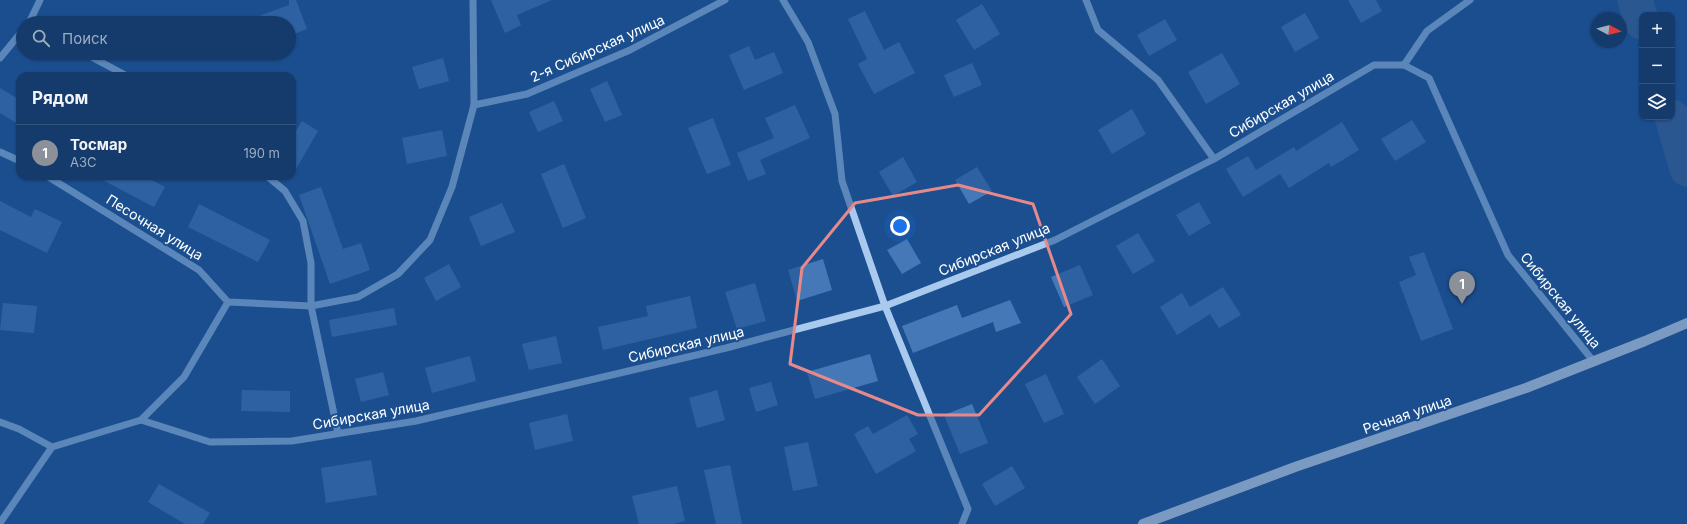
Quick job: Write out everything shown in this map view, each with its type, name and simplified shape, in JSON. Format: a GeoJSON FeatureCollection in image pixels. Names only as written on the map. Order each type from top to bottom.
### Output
{"type":"FeatureCollection","features":[{"type":"Feature","properties":{"kind":"main road","name":"Речная улица"},"geometry":{"type":"LineString","coordinates":[[1143,524],[1295,467],[1526,388],[1594,362],[1682,325]]}},
{"type":"Feature","properties":{"kind":"street"},"geometry":{"type":"LineString","coordinates":[[32,16],[40,0]]}},
{"type":"Feature","properties":{"kind":"street"},"geometry":{"type":"LineString","coordinates":[[0,523],[52,447],[141,420],[184,377],[228,302],[311,306],[358,297],[398,274],[430,240],[452,187],[474,105],[472,0]]}},
{"type":"Feature","properties":{"kind":"street","name":"2-я Сибирская улица"},"geometry":{"type":"LineString","coordinates":[[474,105],[527,94],[630,50],[725,0]]}},
{"type":"Feature","properties":{"kind":"street"},"geometry":{"type":"LineString","coordinates":[[783,0],[808,42],[834,114],[842,180],[885,306],[968,509],[962,524]]}},
{"type":"Feature","properties":{"kind":"street"},"geometry":{"type":"LineString","coordinates":[[1086,0],[1098,30],[1158,80],[1214,158]]}},
{"type":"Feature","properties":{"kind":"street"},"geometry":{"type":"LineString","coordinates":[[1404,65],[1427,32],[1470,0]]}},
{"type":"Feature","properties":{"kind":"street"},"geometry":{"type":"LineString","coordinates":[[0,58],[16,39]]}},
{"type":"Feature","properties":{"kind":"street"},"geometry":{"type":"LineString","coordinates":[[97,60],[120,72]]}},
{"type":"Feature","properties":{"kind":"street","name":"Сибирская улица"},"geometry":{"type":"LineString","coordinates":[[141,420],[210,442],[292,441],[416,421],[726,348],[885,306],[1054,240],[1214,158],[1374,65],[1404,65],[1429,78],[1508,255],[1594,362]]}},
{"type":"Feature","properties":{"kind":"street"},"geometry":{"type":"LineString","coordinates":[[0,152],[16,159]]}},
{"type":"Feature","properties":{"kind":"street","name":"Песочная улица"},"geometry":{"type":"LineString","coordinates":[[53,180],[199,270],[228,302]]}},
{"type":"Feature","properties":{"kind":"street"},"geometry":{"type":"LineString","coordinates":[[272,180],[285,191],[303,220],[311,263],[311,306],[338,433]]}},
{"type":"Feature","properties":{"kind":"street"},"geometry":{"type":"LineString","coordinates":[[0,422],[19,429],[52,447]]}},
{"type":"Feature","properties":{"kind":"highlighted area"},"geometry":{"type":"Polygon","coordinates":[[[958,185],[1033,204],[1071,314],[979,415],[918,415],[790,364],[802,268],[855,203],[958,185]]]}},
{"type":"Feature","properties":{"kind":"building"},"geometry":{"type":"Polygon","coordinates":[[[289,0],[296,0],[307,29],[296,33],[296,16],[259,16],[289,5],[289,0]]]}},
{"type":"Feature","properties":{"kind":"building"},"geometry":{"type":"Polygon","coordinates":[[[491,0],[552,0],[517,15],[521,25],[505,33],[491,0]]]}},
{"type":"Feature","properties":{"kind":"building"},"geometry":{"type":"Polygon","coordinates":[[[1348,0],[1376,0],[1382,11],[1361,23],[1348,0]]]}},
{"type":"Feature","properties":{"kind":"building"},"geometry":{"type":"Polygon","coordinates":[[[982,4],[1000,34],[974,50],[956,20],[982,4]]]}},
{"type":"Feature","properties":{"kind":"building"},"geometry":{"type":"Polygon","coordinates":[[[865,11],[884,50],[899,42],[915,73],[874,94],[858,64],[867,59],[848,19],[865,11]]]}},
{"type":"Feature","properties":{"kind":"building"},"geometry":{"type":"Polygon","coordinates":[[[1305,13],[1319,38],[1295,52],[1281,27],[1305,13]]]}},
{"type":"Feature","properties":{"kind":"building"},"geometry":{"type":"Polygon","coordinates":[[[1165,19],[1177,40],[1149,56],[1137,35],[1165,19]]]}},
{"type":"Feature","properties":{"kind":"building"},"geometry":{"type":"Polygon","coordinates":[[[749,46],[755,60],[774,52],[783,73],[744,90],[729,55],[749,46]]]}},
{"type":"Feature","properties":{"kind":"building"},"geometry":{"type":"Polygon","coordinates":[[[1222,53],[1240,84],[1206,104],[1188,72],[1222,53]]]}},
{"type":"Feature","properties":{"kind":"building"},"geometry":{"type":"Polygon","coordinates":[[[443,58],[449,81],[419,89],[412,67],[443,58]]]}},
{"type":"Feature","properties":{"kind":"building"},"geometry":{"type":"Polygon","coordinates":[[[972,63],[982,85],[954,97],[944,75],[972,63]]]}},
{"type":"Feature","properties":{"kind":"building"},"geometry":{"type":"Polygon","coordinates":[[[607,81],[622,115],[605,122],[590,89],[607,81]]]}},
{"type":"Feature","properties":{"kind":"building"},"geometry":{"type":"Polygon","coordinates":[[[0,88],[16,98],[16,123],[0,113],[0,88]]]}},
{"type":"Feature","properties":{"kind":"building"},"geometry":{"type":"Polygon","coordinates":[[[554,101],[563,121],[538,132],[529,112],[554,101]]]}},
{"type":"Feature","properties":{"kind":"building"},"geometry":{"type":"Polygon","coordinates":[[[795,105],[810,138],[760,160],[766,174],[748,181],[737,153],[774,138],[765,118],[795,105]]]}},
{"type":"Feature","properties":{"kind":"building"},"geometry":{"type":"Polygon","coordinates":[[[1132,109],[1146,134],[1112,154],[1098,130],[1132,109]]]}},
{"type":"Feature","properties":{"kind":"building"},"geometry":{"type":"Polygon","coordinates":[[[713,118],[731,165],[707,174],[688,128],[713,118]]]}},
{"type":"Feature","properties":{"kind":"building"},"geometry":{"type":"Polygon","coordinates":[[[1412,120],[1426,142],[1395,161],[1381,139],[1412,120]]]}},
{"type":"Feature","properties":{"kind":"building"},"geometry":{"type":"Polygon","coordinates":[[[302,121],[318,131],[296,169],[296,131],[302,121]]]}},
{"type":"Feature","properties":{"kind":"building"},"geometry":{"type":"Polygon","coordinates":[[[1342,122],[1359,150],[1331,167],[1329,163],[1289,188],[1280,174],[1243,197],[1226,169],[1248,156],[1256,170],[1294,147],[1296,151],[1342,122]]]}},
{"type":"Feature","properties":{"kind":"building"},"geometry":{"type":"Polygon","coordinates":[[[442,130],[447,156],[407,164],[402,138],[442,130]]]}},
{"type":"Feature","properties":{"kind":"building"},"geometry":{"type":"Polygon","coordinates":[[[903,157],[917,182],[893,196],[879,172],[903,157]]]}},
{"type":"Feature","properties":{"kind":"building"},"geometry":{"type":"Polygon","coordinates":[[[564,164],[586,218],[563,228],[541,174],[564,164]]]}},
{"type":"Feature","properties":{"kind":"building"},"geometry":{"type":"Polygon","coordinates":[[[977,167],[992,191],[969,204],[955,180],[977,167]]]}},
{"type":"Feature","properties":{"kind":"building"},"geometry":{"type":"Polygon","coordinates":[[[103,180],[152,180],[165,187],[154,207],[103,180]]]}},
{"type":"Feature","properties":{"kind":"building"},"geometry":{"type":"Polygon","coordinates":[[[321,187],[343,249],[361,243],[370,270],[330,284],[299,195],[321,187]]]}},
{"type":"Feature","properties":{"kind":"building"},"geometry":{"type":"Polygon","coordinates":[[[0,201],[31,217],[35,209],[62,222],[47,253],[0,230],[0,201]]]}},
{"type":"Feature","properties":{"kind":"building"},"geometry":{"type":"Polygon","coordinates":[[[1199,202],[1211,223],[1189,236],[1176,215],[1199,202]]]}},
{"type":"Feature","properties":{"kind":"building"},"geometry":{"type":"Polygon","coordinates":[[[502,203],[515,232],[481,246],[469,217],[502,203]]]}},
{"type":"Feature","properties":{"kind":"building"},"geometry":{"type":"Polygon","coordinates":[[[199,204],[270,240],[258,262],[188,227],[199,204]]]}},
{"type":"Feature","properties":{"kind":"building"},"geometry":{"type":"Polygon","coordinates":[[[1138,233],[1155,261],[1133,274],[1116,246],[1138,233]]]}},
{"type":"Feature","properties":{"kind":"building"},"geometry":{"type":"Polygon","coordinates":[[[907,239],[921,263],[902,274],[887,250],[907,239]]]}},
{"type":"Feature","properties":{"kind":"building"},"geometry":{"type":"Polygon","coordinates":[[[1424,252],[1453,329],[1421,341],[1399,282],[1416,275],[1409,257],[1424,252]]]}},
{"type":"Feature","properties":{"kind":"building"},"geometry":{"type":"Polygon","coordinates":[[[823,259],[832,290],[797,301],[788,270],[823,259]]]}},
{"type":"Feature","properties":{"kind":"building"},"geometry":{"type":"Polygon","coordinates":[[[449,264],[461,287],[436,301],[424,278],[449,264]]]}},
{"type":"Feature","properties":{"kind":"building"},"geometry":{"type":"Polygon","coordinates":[[[1080,265],[1093,295],[1064,307],[1051,277],[1080,265]]]}},
{"type":"Feature","properties":{"kind":"building"},"geometry":{"type":"Polygon","coordinates":[[[755,283],[766,321],[737,329],[725,292],[755,283]]]}},
{"type":"Feature","properties":{"kind":"building"},"geometry":{"type":"Polygon","coordinates":[[[1223,287],[1241,315],[1219,328],[1210,314],[1177,335],[1160,307],[1182,293],[1190,307],[1223,287]]]}},
{"type":"Feature","properties":{"kind":"building"},"geometry":{"type":"Polygon","coordinates":[[[690,296],[697,328],[603,350],[598,327],[648,316],[646,306],[690,296]]]}},
{"type":"Feature","properties":{"kind":"building"},"geometry":{"type":"Polygon","coordinates":[[[1010,300],[1021,323],[996,332],[993,322],[913,353],[902,326],[957,305],[962,318],[1010,300]]]}},
{"type":"Feature","properties":{"kind":"building"},"geometry":{"type":"Polygon","coordinates":[[[3,303],[37,306],[34,333],[0,330],[3,303]]]}},
{"type":"Feature","properties":{"kind":"building"},"geometry":{"type":"Polygon","coordinates":[[[394,308],[397,325],[332,337],[329,320],[394,308]]]}},
{"type":"Feature","properties":{"kind":"building"},"geometry":{"type":"Polygon","coordinates":[[[556,336],[562,363],[529,370],[522,344],[556,336]]]}},
{"type":"Feature","properties":{"kind":"building"},"geometry":{"type":"Polygon","coordinates":[[[870,354],[878,381],[815,399],[807,372],[870,354]]]}},
{"type":"Feature","properties":{"kind":"building"},"geometry":{"type":"Polygon","coordinates":[[[470,356],[476,381],[432,393],[425,368],[470,356]]]}},
{"type":"Feature","properties":{"kind":"building"},"geometry":{"type":"Polygon","coordinates":[[[1102,359],[1120,386],[1095,404],[1077,377],[1102,359]]]}},
{"type":"Feature","properties":{"kind":"building"},"geometry":{"type":"Polygon","coordinates":[[[383,372],[389,395],[361,402],[355,379],[383,372]]]}},
{"type":"Feature","properties":{"kind":"building"},"geometry":{"type":"Polygon","coordinates":[[[1046,374],[1064,414],[1044,423],[1025,384],[1046,374]]]}},
{"type":"Feature","properties":{"kind":"building"},"geometry":{"type":"Polygon","coordinates":[[[771,382],[778,405],[756,412],[749,388],[771,382]]]}},
{"type":"Feature","properties":{"kind":"building"},"geometry":{"type":"Polygon","coordinates":[[[242,390],[290,391],[290,412],[241,411],[242,390]]]}},
{"type":"Feature","properties":{"kind":"building"},"geometry":{"type":"Polygon","coordinates":[[[717,390],[725,420],[697,428],[689,398],[717,390]]]}},
{"type":"Feature","properties":{"kind":"building"},"geometry":{"type":"Polygon","coordinates":[[[972,404],[988,443],[960,454],[944,415],[972,404]]]}},
{"type":"Feature","properties":{"kind":"building"},"geometry":{"type":"Polygon","coordinates":[[[567,414],[573,441],[535,450],[529,423],[567,414]]]}},
{"type":"Feature","properties":{"kind":"building"},"geometry":{"type":"Polygon","coordinates":[[[907,415],[918,434],[909,439],[916,451],[876,474],[854,434],[868,426],[873,434],[907,415]]]}},
{"type":"Feature","properties":{"kind":"building"},"geometry":{"type":"Polygon","coordinates":[[[808,442],[818,486],[793,491],[784,447],[808,442]]]}},
{"type":"Feature","properties":{"kind":"building"},"geometry":{"type":"Polygon","coordinates":[[[371,460],[377,495],[326,503],[321,468],[371,460]]]}},
{"type":"Feature","properties":{"kind":"building"},"geometry":{"type":"Polygon","coordinates":[[[730,465],[742,524],[716,524],[704,470],[730,465]]]}},
{"type":"Feature","properties":{"kind":"building"},"geometry":{"type":"Polygon","coordinates":[[[1012,466],[1025,488],[995,506],[982,484],[1012,466]]]}},
{"type":"Feature","properties":{"kind":"building"},"geometry":{"type":"Polygon","coordinates":[[[159,484],[210,513],[203,524],[185,524],[148,502],[159,484]]]}},
{"type":"Feature","properties":{"kind":"building"},"geometry":{"type":"Polygon","coordinates":[[[677,486],[685,521],[673,524],[639,524],[632,496],[677,486]]]}},
{"type":"Feature","properties":{"kind":"waterway"},"geometry":{"type":"LineString","coordinates":[[1635,0],[1639,13]]}},
{"type":"Feature","properties":{"kind":"waterway"},"geometry":{"type":"LineString","coordinates":[[1673,120],[1687,169]]}},
{"type":"Feature","properties":{"kind":"place","name":"Тосмар"},"geometry":{"type":"Point","coordinates":[1462,304]}}]}
